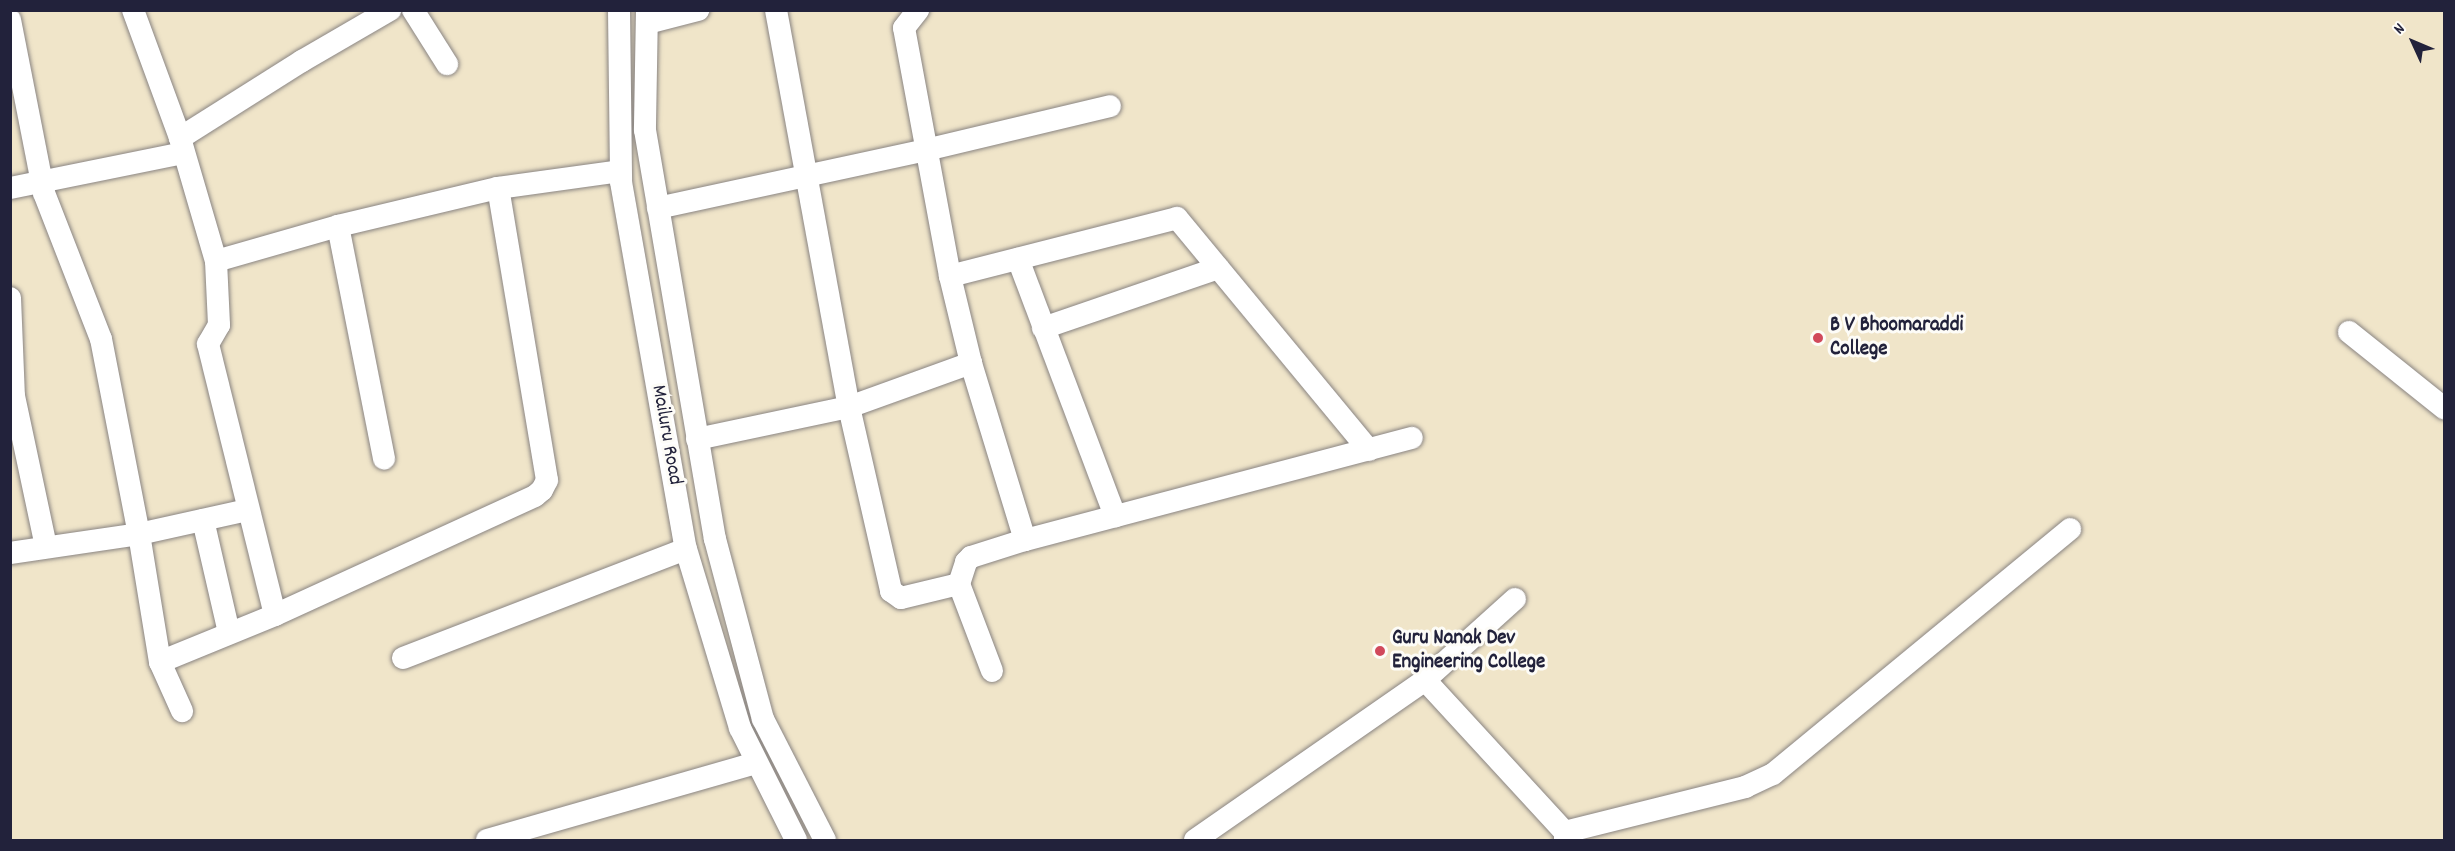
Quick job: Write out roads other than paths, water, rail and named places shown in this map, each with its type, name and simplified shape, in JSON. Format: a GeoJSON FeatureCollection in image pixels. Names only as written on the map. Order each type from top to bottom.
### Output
{"type":"FeatureCollection","features":[{"type":"Feature","properties":{"kind":"street"},"geometry":{"type":"LineString","coordinates":[[134,10],[182,145],[216,261],[219,325],[208,344],[247,510],[275,615]]}},
{"type":"Feature","properties":{"kind":"street"},"geometry":{"type":"LineString","coordinates":[[10,188],[182,145],[302,61],[390,10]]}},
{"type":"Feature","properties":{"kind":"street"},"geometry":{"type":"LineString","coordinates":[[413,10],[447,64]]}},
{"type":"Feature","properties":{"kind":"street","name":"Mailuru Road"},"geometry":{"type":"LineString","coordinates":[[619,10],[621,171],[686,549],[726,689],[755,763],[796,840]]}},
{"type":"Feature","properties":{"kind":"street"},"geometry":{"type":"LineString","coordinates":[[699,10],[647,17],[645,130],[697,440],[721,566],[763,719],[825,840]]}},
{"type":"Feature","properties":{"kind":"street"},"geometry":{"type":"LineString","coordinates":[[776,10],[849,407],[891,591],[902,598],[959,584]]}},
{"type":"Feature","properties":{"kind":"street"},"geometry":{"type":"LineString","coordinates":[[918,10],[904,28],[950,276],[971,363],[1024,540]]}},
{"type":"Feature","properties":{"kind":"street"},"geometry":{"type":"LineString","coordinates":[[10,20],[44,193],[101,339],[139,534],[160,662],[182,711]]}},
{"type":"Feature","properties":{"kind":"street"},"geometry":{"type":"LineString","coordinates":[[658,208],[926,150],[1110,106]]}},
{"type":"Feature","properties":{"kind":"street"},"geometry":{"type":"LineString","coordinates":[[216,261],[339,226],[498,188],[621,171]]}},
{"type":"Feature","properties":{"kind":"street"},"geometry":{"type":"LineString","coordinates":[[160,662],[275,615],[535,496],[548,480],[498,188]]}},
{"type":"Feature","properties":{"kind":"street"},"geometry":{"type":"LineString","coordinates":[[950,276],[1177,218],[1369,450]]}},
{"type":"Feature","properties":{"kind":"street"},"geometry":{"type":"LineString","coordinates":[[339,226],[384,458]]}},
{"type":"Feature","properties":{"kind":"street"},"geometry":{"type":"LineString","coordinates":[[1017,259],[1115,516]]}},
{"type":"Feature","properties":{"kind":"street"},"geometry":{"type":"LineString","coordinates":[[1043,328],[1218,268]]}},
{"type":"Feature","properties":{"kind":"street"},"geometry":{"type":"LineString","coordinates":[[10,298],[13,388],[46,547]]}},
{"type":"Feature","properties":{"kind":"street"},"geometry":{"type":"LineString","coordinates":[[2349,332],[2445,408]]}},
{"type":"Feature","properties":{"kind":"street"},"geometry":{"type":"LineString","coordinates":[[697,440],[849,407],[971,363]]}},
{"type":"Feature","properties":{"kind":"street"},"geometry":{"type":"LineString","coordinates":[[992,671],[959,584],[966,562],[971,557],[1024,540],[1412,438]]}},
{"type":"Feature","properties":{"kind":"street"},"geometry":{"type":"LineString","coordinates":[[10,553],[139,534],[247,510]]}},
{"type":"Feature","properties":{"kind":"street"},"geometry":{"type":"LineString","coordinates":[[203,520],[229,633]]}},
{"type":"Feature","properties":{"kind":"street"},"geometry":{"type":"LineString","coordinates":[[1425,680],[1565,836],[1745,787],[1773,774],[2070,529]]}},
{"type":"Feature","properties":{"kind":"street"},"geometry":{"type":"LineString","coordinates":[[404,658],[686,549]]}},
{"type":"Feature","properties":{"kind":"street"},"geometry":{"type":"LineString","coordinates":[[1195,840],[1425,680],[1515,599]]}},
{"type":"Feature","properties":{"kind":"street"},"geometry":{"type":"LineString","coordinates":[[487,840],[755,763]]}},
{"type":"Feature","properties":{"kind":"place","name":"B V Bhoomaraddi College"},"geometry":{"type":"Point","coordinates":[1818,338]}},
{"type":"Feature","properties":{"kind":"place","name":"Guru Nanak Dev Engineering College"},"geometry":{"type":"Point","coordinates":[1380,651]}}]}
